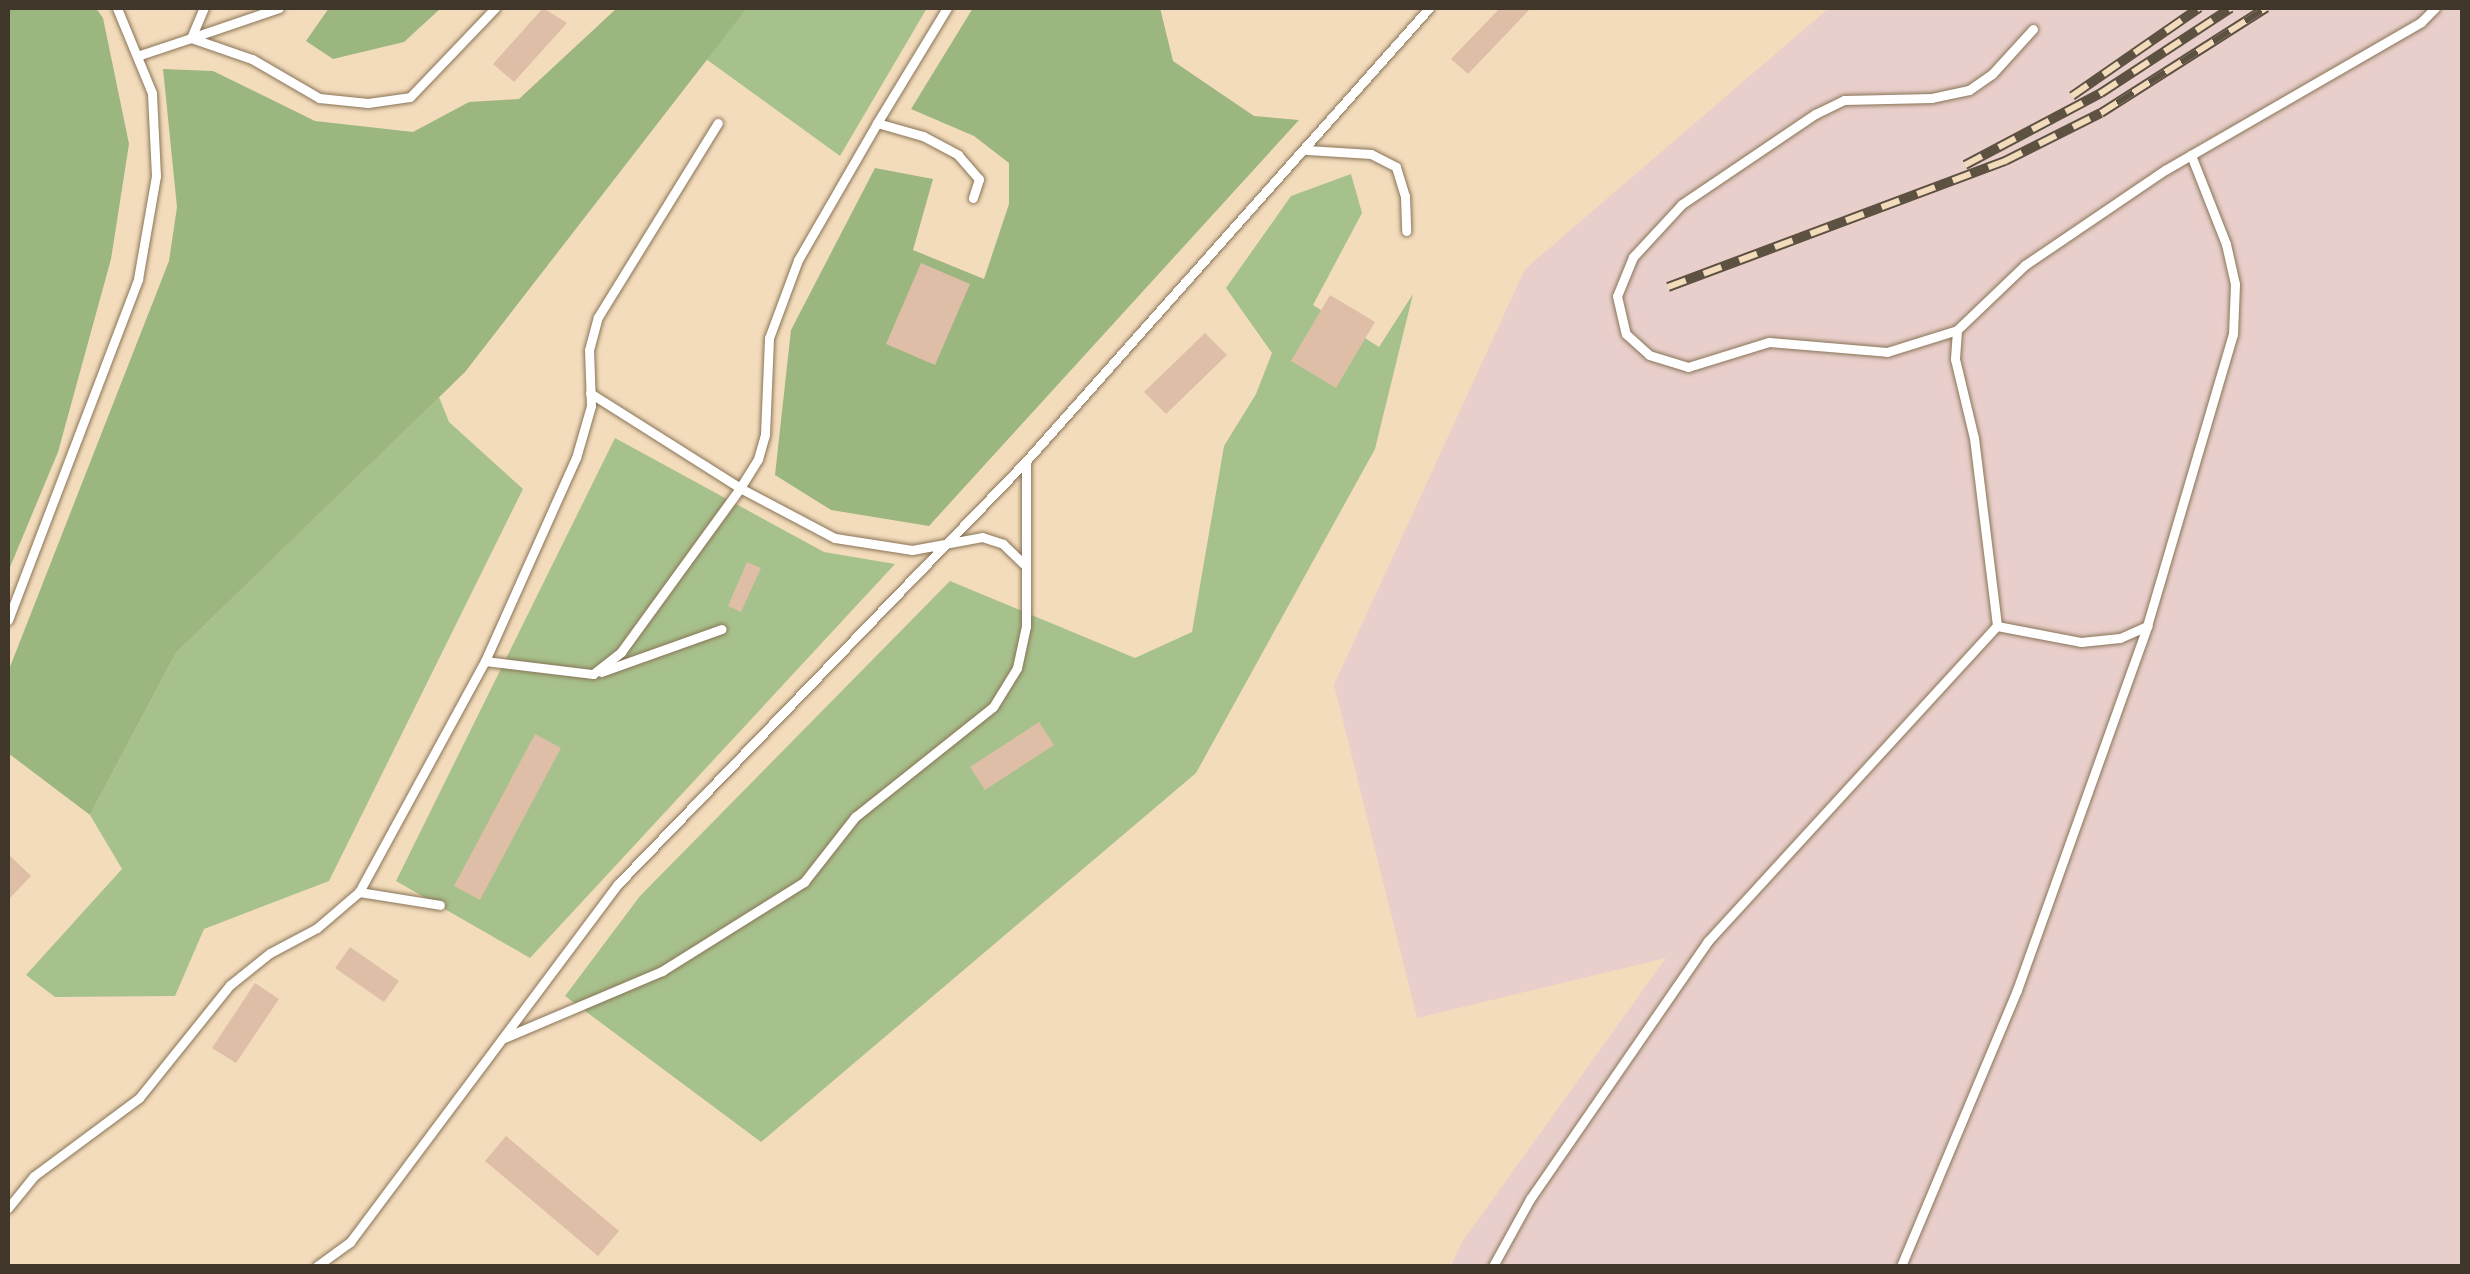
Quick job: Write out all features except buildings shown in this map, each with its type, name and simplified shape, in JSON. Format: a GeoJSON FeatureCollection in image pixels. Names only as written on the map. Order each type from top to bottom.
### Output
{"type":"FeatureCollection","features":[{"type":"Feature","properties":{"kind":"lane"},"geometry":{"type":"LineString","coordinates":[[8,620],[138,278],[156,176],[152,93],[117,8]]}},
{"type":"Feature","properties":{"kind":"lane"},"geometry":{"type":"LineString","coordinates":[[191,38],[204,8]]}},
{"type":"Feature","properties":{"kind":"lane"},"geometry":{"type":"LineString","coordinates":[[137,56],[279,8]]}},
{"type":"Feature","properties":{"kind":"lane"},"geometry":{"type":"LineString","coordinates":[[191,38],[252,59],[319,98],[368,103],[410,97],[496,8]]}},
{"type":"Feature","properties":{"kind":"lane"},"geometry":{"type":"LineString","coordinates":[[593,674],[620,652],[740,488],[766,434],[769,338],[798,260],[947,8]]}},
{"type":"Feature","properties":{"kind":"lane"},"geometry":{"type":"LineString","coordinates":[[317,1266],[350,1242],[618,884],[1026,461],[1429,8]]}},
{"type":"Feature","properties":{"kind":"lane"},"geometry":{"type":"LineString","coordinates":[[2034,29],[1992,74],[1969,90],[1932,98],[1844,100],[1816,114],[1662,221],[1633,257],[1618,296],[1626,334],[1650,355],[1688,367],[1769,342],[1887,352],[1956,330],[2025,264],[2191,155],[2421,22],[2435,8]]}},
{"type":"Feature","properties":{"kind":"lane"},"geometry":{"type":"LineString","coordinates":[[8,1208],[34,1176],[138,1098],[230,985],[270,952],[317,928],[358,892],[486,662],[576,458],[590,393],[589,350],[598,317],[718,123]]}},
{"type":"Feature","properties":{"kind":"lane"},"geometry":{"type":"LineString","coordinates":[[878,123],[924,136],[958,155],[979,179],[973,198]]}},
{"type":"Feature","properties":{"kind":"lane"},"geometry":{"type":"LineString","coordinates":[[1306,150],[1371,154],[1396,167],[1405,196],[1406,232]]}},
{"type":"Feature","properties":{"kind":"lane"},"geometry":{"type":"LineString","coordinates":[[1901,1266],[2017,990],[2147,626],[2233,334],[2235,284],[2226,244],[2191,155]]}},
{"type":"Feature","properties":{"kind":"lane"},"geometry":{"type":"LineString","coordinates":[[1493,1266],[1530,1199],[1708,941],[1998,626],[1974,438],[1954,359],[1956,330]]}},
{"type":"Feature","properties":{"kind":"lane"},"geometry":{"type":"LineString","coordinates":[[590,393],[740,488],[835,538],[912,550],[982,537],[1003,544],[1023,562]]}},
{"type":"Feature","properties":{"kind":"lane"},"geometry":{"type":"LineString","coordinates":[[501,1039],[662,971],[804,882],[855,817],[993,707],[1017,668],[1026,626],[1026,461]]}},
{"type":"Feature","properties":{"kind":"lane"},"geometry":{"type":"LineString","coordinates":[[1998,626],[2082,642],[2120,638],[2147,626]]}},
{"type":"Feature","properties":{"kind":"lane"},"geometry":{"type":"LineString","coordinates":[[486,662],[593,674],[722,629]]}},
{"type":"Feature","properties":{"kind":"lane"},"geometry":{"type":"LineString","coordinates":[[358,892],[440,905]]}},
{"type":"Feature","properties":{"kind":"shaded area"},"geometry":{"type":"Polygon","coordinates":[[[1829,8],[2462,8],[2462,1266],[1451,1266],[1462,1242],[1666,958],[1417,1018],[1334,685],[1525,269],[1829,8]]]}},
{"type":"Feature","properties":{"kind":"green space"},"geometry":{"type":"Polygon","coordinates":[[[8,8],[96,8],[103,18],[129,144],[111,259],[58,452],[8,572],[8,8]]]}},
{"type":"Feature","properties":{"kind":"green space"},"geometry":{"type":"Polygon","coordinates":[[[329,8],[441,8],[404,42],[333,59],[306,41],[329,8]]]}},
{"type":"Feature","properties":{"kind":"green space"},"geometry":{"type":"Polygon","coordinates":[[[617,8],[747,8],[465,372],[176,653],[90,815],[8,753],[8,672],[169,261],[177,207],[163,69],[213,71],[315,121],[413,132],[469,102],[519,99],[617,8]]]}},
{"type":"Feature","properties":{"kind":"green space"},"geometry":{"type":"Polygon","coordinates":[[[747,8],[927,8],[840,156],[706,59],[747,8]]]}},
{"type":"Feature","properties":{"kind":"green space"},"geometry":{"type":"Polygon","coordinates":[[[973,8],[1160,8],[1173,61],[1254,116],[1299,120],[929,526],[831,510],[775,475],[791,330],[875,168],[933,179],[913,250],[984,279],[1009,204],[1009,163],[974,136],[911,109],[973,8]]]}},
{"type":"Feature","properties":{"kind":"green space"},"geometry":{"type":"Polygon","coordinates":[[[1351,174],[1362,213],[1313,305],[1379,347],[1413,294],[1375,449],[1196,773],[761,1142],[565,996],[640,896],[950,581],[1135,658],[1192,632],[1224,446],[1256,394],[1272,353],[1226,288],[1291,196],[1351,174]]]}},
{"type":"Feature","properties":{"kind":"green space"},"geometry":{"type":"Polygon","coordinates":[[[439,397],[449,422],[523,489],[329,881],[204,929],[175,996],[55,997],[26,975],[122,869],[90,815],[176,653],[439,397]]]}},
{"type":"Feature","properties":{"kind":"green space"},"geometry":{"type":"Polygon","coordinates":[[[615,438],[824,552],[895,564],[530,958],[396,881],[615,438]]]}},
{"type":"Feature","properties":{"kind":"railway"},"geometry":{"type":"LineString","coordinates":[[2072,96],[2199,8]]}},
{"type":"Feature","properties":{"kind":"railway"},"geometry":{"type":"LineString","coordinates":[[1965,165],[2101,93],[2231,8]]}},
{"type":"Feature","properties":{"kind":"railway"},"geometry":{"type":"LineString","coordinates":[[1668,287],[2005,161],[2101,113],[2266,8]]}}]}
